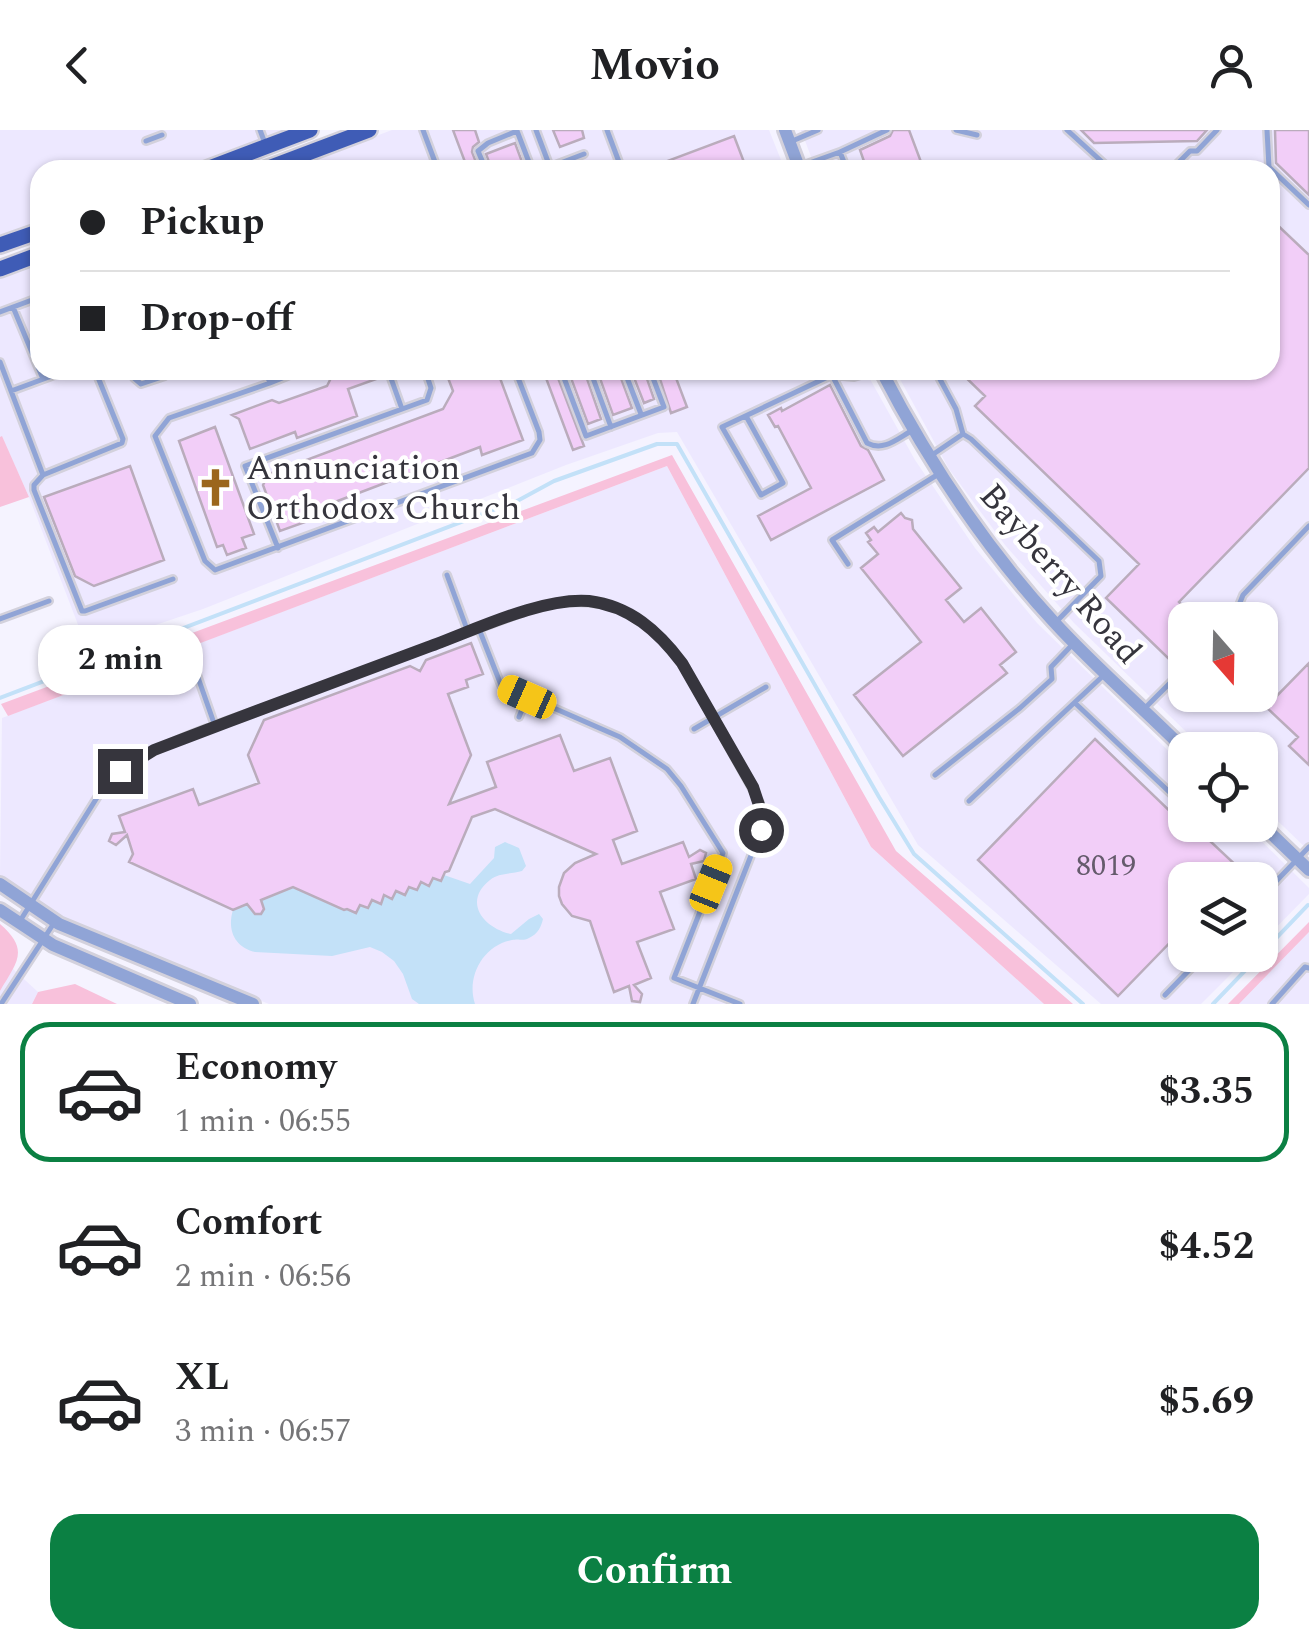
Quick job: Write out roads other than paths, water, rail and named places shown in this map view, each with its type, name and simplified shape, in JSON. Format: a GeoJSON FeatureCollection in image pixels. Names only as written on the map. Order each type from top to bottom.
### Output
{"type":"FeatureCollection","features":[{"type":"Feature","properties":{"kind":"main road"},"geometry":{"type":"LineString","coordinates":[[230,160],[310,130]]}},
{"type":"Feature","properties":{"kind":"main road"},"geometry":{"type":"LineString","coordinates":[[290,160],[369,130]]}},
{"type":"Feature","properties":{"kind":"main road"},"geometry":{"type":"LineString","coordinates":[[0,246],[30,235]]}},
{"type":"Feature","properties":{"kind":"main road"},"geometry":{"type":"LineString","coordinates":[[0,269],[30,258]]}},
{"type":"Feature","properties":{"kind":"street"},"geometry":{"type":"LineString","coordinates":[[788,136],[796,160]]}},
{"type":"Feature","properties":{"kind":"street","name":"Bayberry Road"},"geometry":{"type":"LineString","coordinates":[[885,380],[954,497],[1006,566],[1074,643],[1168,733]]}},
{"type":"Feature","properties":{"kind":"street"},"geometry":{"type":"LineString","coordinates":[[1278,840],[1309,870]]}},
{"type":"Feature","properties":{"kind":"street"},"geometry":{"type":"LineString","coordinates":[[0,884],[55,921],[252,1004]]}},
{"type":"Feature","properties":{"kind":"street"},"geometry":{"type":"LineString","coordinates":[[0,910],[44,939],[190,1004]]}},
{"type":"Feature","properties":{"kind":"lane"},"geometry":{"type":"LineString","coordinates":[[260,130],[266,146]]}},
{"type":"Feature","properties":{"kind":"lane"},"geometry":{"type":"LineString","coordinates":[[423,130],[434,160]]}},
{"type":"Feature","properties":{"kind":"lane"},"geometry":{"type":"LineString","coordinates":[[536,130],[547,160]]}},
{"type":"Feature","properties":{"kind":"lane"},"geometry":{"type":"LineString","coordinates":[[607,130],[618,160]]}},
{"type":"Feature","properties":{"kind":"lane"},"geometry":{"type":"LineString","coordinates":[[788,136],[818,130]]}},
{"type":"Feature","properties":{"kind":"lane"},"geometry":{"type":"LineString","coordinates":[[820,160],[887,130]]}},
{"type":"Feature","properties":{"kind":"lane"},"geometry":{"type":"LineString","coordinates":[[956,130],[977,135]]}},
{"type":"Feature","properties":{"kind":"lane"},"geometry":{"type":"LineString","coordinates":[[1068,130],[1100,160]]}},
{"type":"Feature","properties":{"kind":"lane"},"geometry":{"type":"LineString","coordinates":[[1181,160],[1217,130]]}},
{"type":"Feature","properties":{"kind":"lane"},"geometry":{"type":"LineString","coordinates":[[1267,130],[1269,160]]}},
{"type":"Feature","properties":{"kind":"lane"},"geometry":{"type":"LineString","coordinates":[[482,160],[478,150],[506,133],[517,131],[528,160]]}},
{"type":"Feature","properties":{"kind":"lane"},"geometry":{"type":"LineString","coordinates":[[146,141],[162,135]]}},
{"type":"Feature","properties":{"kind":"lane"},"geometry":{"type":"LineString","coordinates":[[840,152],[843,160]]}},
{"type":"Feature","properties":{"kind":"lane"},"geometry":{"type":"LineString","coordinates":[[568,160],[584,154]]}},
{"type":"Feature","properties":{"kind":"lane"},"geometry":{"type":"LineString","coordinates":[[1280,177],[1309,205]]}},
{"type":"Feature","properties":{"kind":"lane"},"geometry":{"type":"LineString","coordinates":[[0,312],[30,300]]}},
{"type":"Feature","properties":{"kind":"lane"},"geometry":{"type":"LineString","coordinates":[[13,307],[30,348]]}},
{"type":"Feature","properties":{"kind":"lane"},"geometry":{"type":"LineString","coordinates":[[0,362],[43,475]]}},
{"type":"Feature","properties":{"kind":"lane"},"geometry":{"type":"LineString","coordinates":[[11,391],[40,380]]}},
{"type":"Feature","properties":{"kind":"lane"},"geometry":{"type":"LineString","coordinates":[[99,380],[122,443],[43,475],[34,490],[82,611],[173,579]]}},
{"type":"Feature","properties":{"kind":"lane"},"geometry":{"type":"LineString","coordinates":[[277,380],[168,418],[155,436],[208,566],[214,570],[532,453],[540,432],[520,380]]}},
{"type":"Feature","properties":{"kind":"lane"},"geometry":{"type":"LineString","coordinates":[[392,380],[402,409]]}},
{"type":"Feature","properties":{"kind":"lane"},"geometry":{"type":"LineString","coordinates":[[278,548],[245,466],[428,400],[432,394],[428,380]]}},
{"type":"Feature","properties":{"kind":"lane"},"geometry":{"type":"LineString","coordinates":[[565,380],[586,436],[664,406],[654,380]]}},
{"type":"Feature","properties":{"kind":"lane"},"geometry":{"type":"LineString","coordinates":[[594,380],[611,427]]}},
{"type":"Feature","properties":{"kind":"lane"},"geometry":{"type":"LineString","coordinates":[[628,380],[641,415]]}},
{"type":"Feature","properties":{"kind":"lane"},"geometry":{"type":"LineString","coordinates":[[746,416],[783,483],[761,495],[722,428],[746,416],[822,380]]}},
{"type":"Feature","properties":{"kind":"lane"},"geometry":{"type":"LineString","coordinates":[[835,380],[867,443],[886,446],[913,430]]}},
{"type":"Feature","properties":{"kind":"lane"},"geometry":{"type":"LineString","coordinates":[[941,380],[956,408],[962,434]]}},
{"type":"Feature","properties":{"kind":"lane"},"geometry":{"type":"LineString","coordinates":[[930,457],[962,434]]}},
{"type":"Feature","properties":{"kind":"lane"},"geometry":{"type":"LineString","coordinates":[[962,434],[971,438],[1099,561],[1101,576],[1055,623]]}},
{"type":"Feature","properties":{"kind":"lane"},"geometry":{"type":"LineString","coordinates":[[848,564],[832,540],[940,474]]}},
{"type":"Feature","properties":{"kind":"lane"},"geometry":{"type":"LineString","coordinates":[[1241,602],[1309,526]]}},
{"type":"Feature","properties":{"kind":"lane"},"geometry":{"type":"LineString","coordinates":[[447,575],[468,632]]}},
{"type":"Feature","properties":{"kind":"lane"},"geometry":{"type":"LineString","coordinates":[[0,619],[49,601]]}},
{"type":"Feature","properties":{"kind":"lane"},"geometry":{"type":"LineString","coordinates":[[18,923],[103,788],[120,771],[154,750],[540,606],[597,602],[622,610],[647,625],[669,646],[753,787],[763,817],[755,848],[693,1004]]}},
{"type":"Feature","properties":{"kind":"lane"},"geometry":{"type":"LineString","coordinates":[[479,628],[501,685],[620,738],[667,769],[681,786],[724,853],[674,978],[740,1004]]}},
{"type":"Feature","properties":{"kind":"lane"},"geometry":{"type":"LineString","coordinates":[[936,775],[1052,680],[1051,667],[1074,643]]}},
{"type":"Feature","properties":{"kind":"lane"},"geometry":{"type":"LineString","coordinates":[[194,668],[215,726]]}},
{"type":"Feature","properties":{"kind":"lane"},"geometry":{"type":"LineString","coordinates":[[969,802],[1106,673]]}},
{"type":"Feature","properties":{"kind":"lane"},"geometry":{"type":"LineString","coordinates":[[1144,709],[1168,685]]}},
{"type":"Feature","properties":{"kind":"lane"},"geometry":{"type":"LineString","coordinates":[[694,729],[766,687]]}},
{"type":"Feature","properties":{"kind":"lane"},"geometry":{"type":"LineString","coordinates":[[519,717],[527,697]]}},
{"type":"Feature","properties":{"kind":"lane"},"geometry":{"type":"LineString","coordinates":[[1075,703],[1168,791]]}},
{"type":"Feature","properties":{"kind":"lane"},"geometry":{"type":"LineString","coordinates":[[1278,880],[1309,847]]}},
{"type":"Feature","properties":{"kind":"lane"},"geometry":{"type":"LineString","coordinates":[[1,1004],[55,921]]}},
{"type":"Feature","properties":{"kind":"lane"},"geometry":{"type":"LineString","coordinates":[[1272,1004],[1305,967],[1309,968]]}},
{"type":"Feature","properties":{"kind":"lane"},"geometry":{"type":"LineString","coordinates":[[1166,995],[1188,972]]}},
{"type":"Feature","properties":{"kind":"water"},"geometry":{"type":"Polygon","coordinates":[[[505,842],[519,848],[526,866],[522,871],[493,878],[482,888],[477,905],[480,913],[492,926],[511,934],[539,914],[543,919],[532,936],[502,943],[485,955],[475,973],[475,1004],[419,1004],[412,999],[394,961],[370,947],[332,956],[255,952],[237,942],[232,930],[233,910],[252,903],[253,913],[261,914],[264,907],[258,901],[293,887],[356,913],[360,905],[368,908],[372,900],[380,904],[384,895],[392,899],[396,891],[405,895],[409,887],[417,890],[421,882],[429,886],[433,878],[441,881],[444,875],[470,884],[494,858],[495,847],[505,842]]]}},
{"type":"Feature","properties":{"kind":"waterway"},"geometry":{"type":"LineString","coordinates":[[0,698],[519,500],[554,481],[657,444],[677,444],[914,854],[1083,1004]]}},
{"type":"Feature","properties":{"kind":"waterway"},"geometry":{"type":"LineString","coordinates":[[1213,1004],[1308,905]]}},
{"type":"Feature","properties":{"kind":"place","name":"Annunciation Orthodox Church"},"geometry":{"type":"Point","coordinates":[216,487]}}]}
